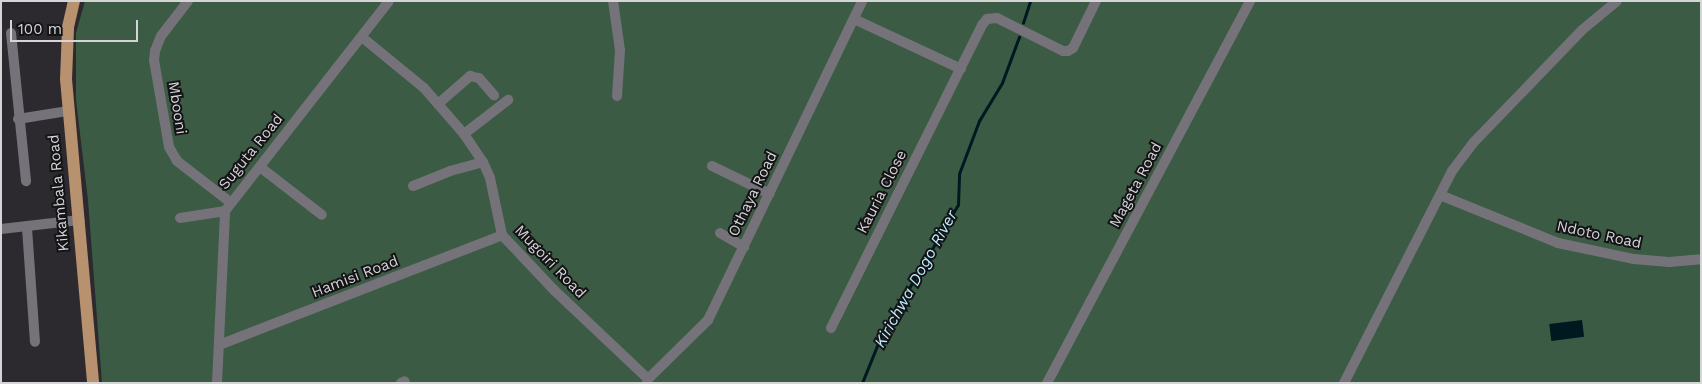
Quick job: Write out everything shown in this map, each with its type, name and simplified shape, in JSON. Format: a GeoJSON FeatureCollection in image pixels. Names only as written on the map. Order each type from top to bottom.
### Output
{"type":"FeatureCollection","features":[{"type":"Feature","properties":{"kind":"main road","name":"Kikambala Road"},"geometry":{"type":"LineString","coordinates":[[74,1],[65,54],[68,111],[93,383]]}},
{"type":"Feature","properties":{"kind":"street","name":"Mbooni"},"geometry":{"type":"LineString","coordinates":[[188,1],[161,36],[155,51],[154,60],[169,147],[177,161],[228,206]]}},
{"type":"Feature","properties":{"kind":"street"},"geometry":{"type":"LineString","coordinates":[[613,1],[620,50],[617,96]]}},
{"type":"Feature","properties":{"kind":"street","name":"Othaya Road"},"geometry":{"type":"LineString","coordinates":[[648,381],[708,320],[862,1]]}},
{"type":"Feature","properties":{"kind":"street","name":"Kauria Close"},"geometry":{"type":"LineString","coordinates":[[831,328],[982,25],[988,20],[997,18],[1063,52],[1068,51],[1073,48],[1096,1]]}},
{"type":"Feature","properties":{"kind":"street","name":"Mageta Road"},"geometry":{"type":"LineString","coordinates":[[1048,383],[1250,1]]}},
{"type":"Feature","properties":{"kind":"street"},"geometry":{"type":"LineString","coordinates":[[1344,383],[1452,171],[1474,142],[1582,30],[1617,1]]}},
{"type":"Feature","properties":{"kind":"street","name":"Suguta Road"},"geometry":{"type":"LineString","coordinates":[[217,383],[228,206],[363,38],[387,2]]}},
{"type":"Feature","properties":{"kind":"street"},"geometry":{"type":"LineString","coordinates":[[854,19],[961,69]]}},
{"type":"Feature","properties":{"kind":"street"},"geometry":{"type":"LineString","coordinates":[[11,33],[18,119],[26,181]]}},
{"type":"Feature","properties":{"kind":"street","name":"Mugoiri Road"},"geometry":{"type":"LineString","coordinates":[[363,38],[424,88],[464,134],[483,162],[496,198],[502,235],[554,290],[648,381]]}},
{"type":"Feature","properties":{"kind":"street"},"geometry":{"type":"LineString","coordinates":[[438,104],[470,76],[479,78],[494,95]]}},
{"type":"Feature","properties":{"kind":"street"},"geometry":{"type":"LineString","coordinates":[[464,134],[508,100]]}},
{"type":"Feature","properties":{"kind":"street"},"geometry":{"type":"LineString","coordinates":[[18,119],[68,111]]}},
{"type":"Feature","properties":{"kind":"street"},"geometry":{"type":"LineString","coordinates":[[413,186],[450,171],[483,162]]}},
{"type":"Feature","properties":{"kind":"street"},"geometry":{"type":"LineString","coordinates":[[712,166],[770,194]]}},
{"type":"Feature","properties":{"kind":"street"},"geometry":{"type":"LineString","coordinates":[[260,167],[322,215]]}},
{"type":"Feature","properties":{"kind":"street","name":"Ndoto Road"},"geometry":{"type":"LineString","coordinates":[[1440,195],[1558,243],[1634,259],[1670,262],[1701,260]]}},
{"type":"Feature","properties":{"kind":"street"},"geometry":{"type":"LineString","coordinates":[[180,218],[228,206]]}},
{"type":"Feature","properties":{"kind":"street"},"geometry":{"type":"LineString","coordinates":[[1,229],[27,228],[79,220]]}},
{"type":"Feature","properties":{"kind":"street"},"geometry":{"type":"LineString","coordinates":[[27,228],[35,342]]}},
{"type":"Feature","properties":{"kind":"street"},"geometry":{"type":"LineString","coordinates":[[720,233],[744,247]]}},
{"type":"Feature","properties":{"kind":"street","name":"Hamisi Road"},"geometry":{"type":"LineString","coordinates":[[219,345],[502,235]]}},
{"type":"Feature","properties":{"kind":"green space"},"geometry":{"type":"Polygon","coordinates":[[[85,1],[1701,1],[1701,383],[102,383],[88,200],[76,100],[76,33],[85,1]]]}},
{"type":"Feature","properties":{"kind":"water"},"geometry":{"type":"Polygon","coordinates":[[[1582,320],[1584,337],[1551,341],[1549,324],[1582,320]]]}},
{"type":"Feature","properties":{"kind":"waterway","name":"Kirichwa Dogo River"},"geometry":{"type":"LineString","coordinates":[[1023,23],[1030,1]]}},
{"type":"Feature","properties":{"kind":"waterway","name":"Kirichwa Dogo River"},"geometry":{"type":"LineString","coordinates":[[862,383],[881,336],[958,205],[959,174],[979,121],[1002,83],[1019,37]]}}]}
